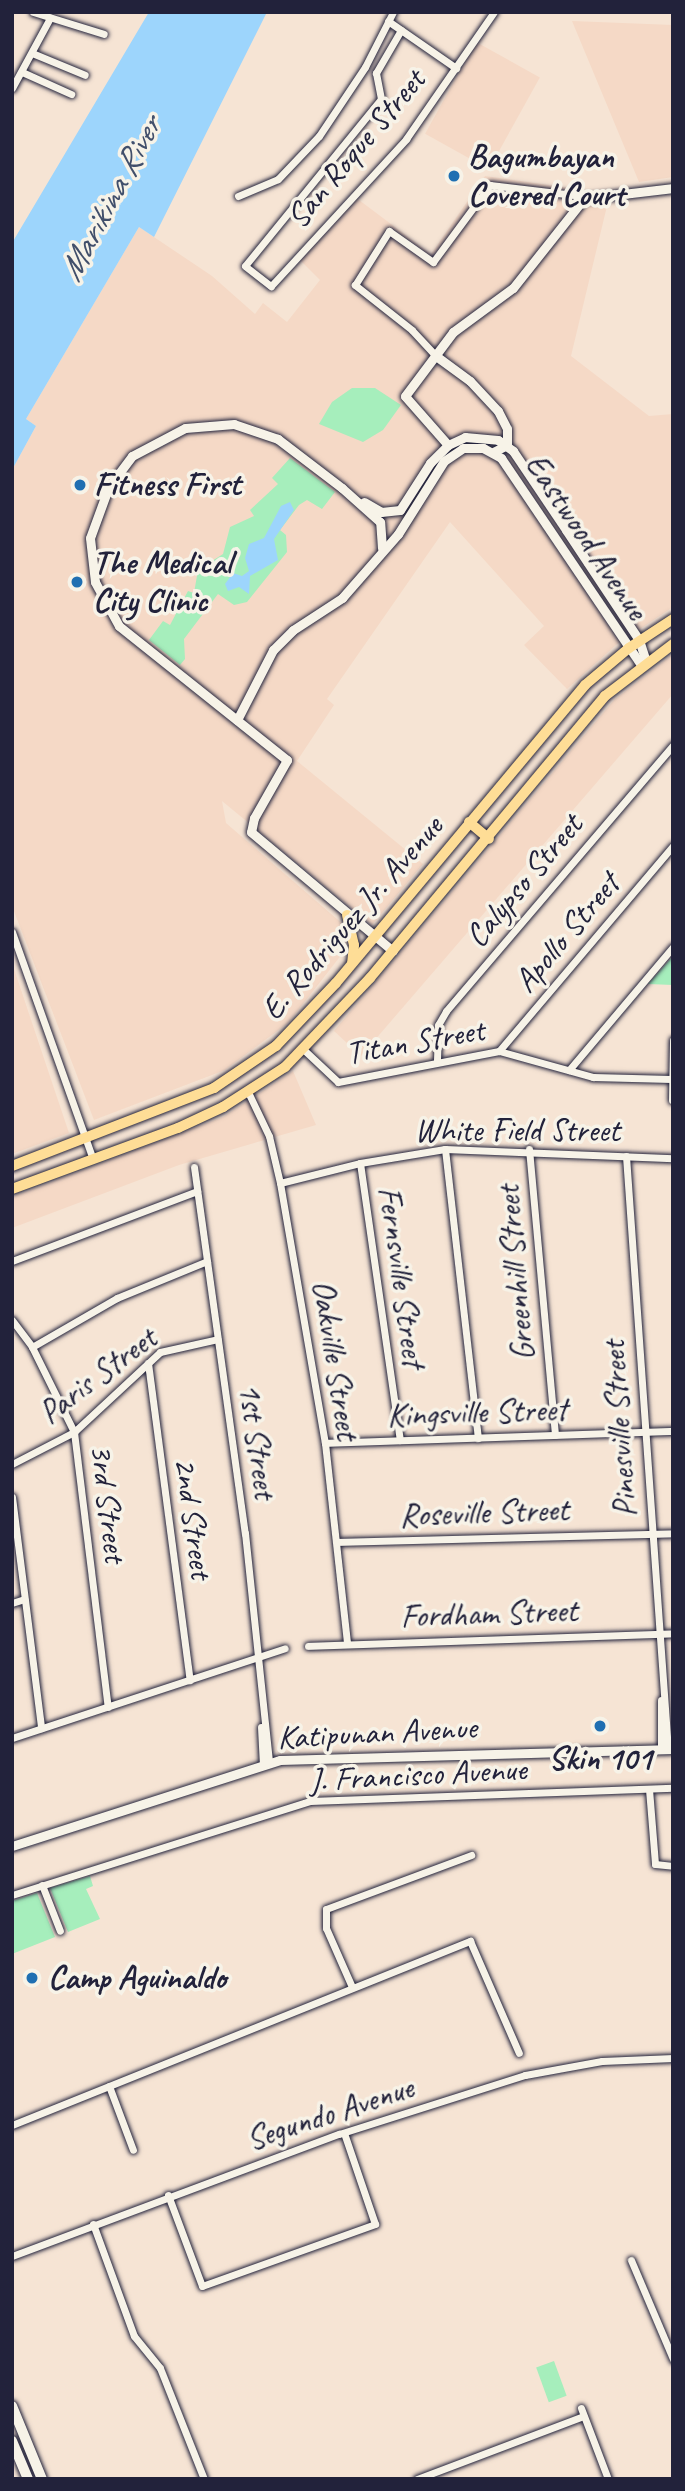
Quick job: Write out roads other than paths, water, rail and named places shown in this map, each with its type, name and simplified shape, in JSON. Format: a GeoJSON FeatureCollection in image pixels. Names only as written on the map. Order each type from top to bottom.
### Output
{"type":"FeatureCollection","features":[{"type":"Feature","properties":{"kind":"main road","name":"E. Rodriguez Jr. Avenue"},"geometry":{"type":"LineString","coordinates":[[12,1166],[171,1108],[244,1070],[299,1025],[586,685],[629,648],[636,636],[672,619]]}},
{"type":"Feature","properties":{"kind":"main road","name":"E. Rodriguez Jr. Avenue"},"geometry":{"type":"LineString","coordinates":[[12,1189],[178,1128],[248,1092],[303,1049],[393,951],[489,839],[585,719],[643,663],[673,644]]}},
{"type":"Feature","properties":{"kind":"main road"},"geometry":{"type":"LineString","coordinates":[[469,822],[489,839]]}},
{"type":"Feature","properties":{"kind":"main road"},"geometry":{"type":"LineString","coordinates":[[347,915],[354,945],[352,963]]}},
{"type":"Feature","properties":{"kind":"main road"},"geometry":{"type":"LineString","coordinates":[[13,2412],[41,2479]]}},
{"type":"Feature","properties":{"kind":"main road"},"geometry":{"type":"LineString","coordinates":[[12,2441],[28,2479]]}},
{"type":"Feature","properties":{"kind":"street"},"geometry":{"type":"LineString","coordinates":[[33,12],[104,33]]}},
{"type":"Feature","properties":{"kind":"street"},"geometry":{"type":"LineString","coordinates":[[238,196],[278,179],[319,136],[365,67],[393,12]]}},
{"type":"Feature","properties":{"kind":"street","name":"San Roque Street"},"geometry":{"type":"LineString","coordinates":[[401,30],[376,74],[381,99],[245,266],[275,285],[406,139],[494,12]]}},
{"type":"Feature","properties":{"kind":"street"},"geometry":{"type":"LineString","coordinates":[[12,88],[50,19]]}},
{"type":"Feature","properties":{"kind":"street"},"geometry":{"type":"LineString","coordinates":[[388,21],[456,68]]}},
{"type":"Feature","properties":{"kind":"street"},"geometry":{"type":"LineString","coordinates":[[32,53],[85,75]]}},
{"type":"Feature","properties":{"kind":"street"},"geometry":{"type":"LineString","coordinates":[[22,72],[71,94]]}},
{"type":"Feature","properties":{"kind":"street"},"geometry":{"type":"LineString","coordinates":[[493,452],[507,445],[507,429],[498,411],[471,381],[436,356],[412,330],[355,285],[389,231],[433,262],[489,185],[565,191],[584,199],[673,188]]}},
{"type":"Feature","properties":{"kind":"street"},"geometry":{"type":"LineString","coordinates":[[402,528],[397,520],[398,511],[430,463],[448,445],[405,396],[453,332],[513,288],[584,199]]}},
{"type":"Feature","properties":{"kind":"street"},"geometry":{"type":"LineString","coordinates":[[382,548],[380,522],[342,488],[278,439],[234,424],[199,425],[155,440],[126,462],[108,485],[90,538],[91,566],[102,599],[126,635],[287,760],[254,818],[251,832],[393,951]]}},
{"type":"Feature","properties":{"kind":"street","name":"Eastwood Avenue"},"geometry":{"type":"LineString","coordinates":[[448,445],[478,436],[507,445],[636,636],[643,663]]}},
{"type":"Feature","properties":{"kind":"street","name":"Eastwood Avenue"},"geometry":{"type":"LineString","coordinates":[[237,720],[243,702],[273,650],[299,626],[342,598],[382,548],[402,528],[453,453],[475,447],[493,452],[556,537],[629,648],[643,663]]}},
{"type":"Feature","properties":{"kind":"street"},"geometry":{"type":"LineString","coordinates":[[342,488],[376,510],[398,511]]}},
{"type":"Feature","properties":{"kind":"street"},"geometry":{"type":"LineString","coordinates":[[556,537],[566,530]]}},
{"type":"Feature","properties":{"kind":"street"},"geometry":{"type":"LineString","coordinates":[[585,581],[595,574]]}},
{"type":"Feature","properties":{"kind":"street"},"geometry":{"type":"LineString","coordinates":[[218,706],[243,702]]}},
{"type":"Feature","properties":{"kind":"street","name":"Calypso Street"},"geometry":{"type":"LineString","coordinates":[[437,1060],[438,1025],[446,1011],[673,745]]}},
{"type":"Feature","properties":{"kind":"street","name":"Apollo Street"},"geometry":{"type":"LineString","coordinates":[[499,1051],[673,846]]}},
{"type":"Feature","properties":{"kind":"street"},"geometry":{"type":"LineString","coordinates":[[12,932],[93,1158]]}},
{"type":"Feature","properties":{"kind":"street"},"geometry":{"type":"LineString","coordinates":[[569,1070],[673,947]]}},
{"type":"Feature","properties":{"kind":"street"},"geometry":{"type":"LineString","coordinates":[[672,1100],[673,1040]]}},
{"type":"Feature","properties":{"kind":"street","name":"Titan Street"},"geometry":{"type":"LineString","coordinates":[[303,1049],[338,1082],[437,1060],[499,1051],[569,1070],[633,1081],[671,1079]]}},
{"type":"Feature","properties":{"kind":"street","name":"Oakville Street"},"geometry":{"type":"LineString","coordinates":[[248,1092],[269,1136],[280,1183],[325,1443],[347,1643]]}},
{"type":"Feature","properties":{"kind":"street"},"geometry":{"type":"LineString","coordinates":[[445,1149],[478,1438]]}},
{"type":"Feature","properties":{"kind":"street","name":"White Field Street"},"geometry":{"type":"LineString","coordinates":[[280,1183],[360,1163],[445,1149],[529,1149],[673,1158]]}},
{"type":"Feature","properties":{"kind":"street","name":"Greenhill Street"},"geometry":{"type":"LineString","coordinates":[[529,1149],[555,1435]]}},
{"type":"Feature","properties":{"kind":"street","name":"Pinesville Street"},"geometry":{"type":"LineString","coordinates":[[626,1156],[661,1699],[667,1750]]}},
{"type":"Feature","properties":{"kind":"street","name":"Fernsville Street"},"geometry":{"type":"LineString","coordinates":[[360,1163],[400,1440]]}},
{"type":"Feature","properties":{"kind":"street","name":"1st Street"},"geometry":{"type":"LineString","coordinates":[[194,1167],[245,1533],[266,1764]]}},
{"type":"Feature","properties":{"kind":"street"},"geometry":{"type":"LineString","coordinates":[[12,1261],[197,1191]]}},
{"type":"Feature","properties":{"kind":"street"},"geometry":{"type":"LineString","coordinates":[[32,1347],[117,1298],[207,1261]]}},
{"type":"Feature","properties":{"kind":"street","name":"3rd Street"},"geometry":{"type":"LineString","coordinates":[[12,1320],[32,1347],[75,1432],[108,1707]]}},
{"type":"Feature","properties":{"kind":"street","name":"Paris Street"},"geometry":{"type":"LineString","coordinates":[[12,1464],[75,1432],[148,1363],[173,1346],[218,1339]]}},
{"type":"Feature","properties":{"kind":"street","name":"2nd Street"},"geometry":{"type":"LineString","coordinates":[[148,1363],[190,1680]]}},
{"type":"Feature","properties":{"kind":"street","name":"Kingsville Street"},"geometry":{"type":"LineString","coordinates":[[325,1443],[673,1432]]}},
{"type":"Feature","properties":{"kind":"street"},"geometry":{"type":"LineString","coordinates":[[12,1497],[41,1728]]}},
{"type":"Feature","properties":{"kind":"street","name":"Roseville Street"},"geometry":{"type":"LineString","coordinates":[[338,1542],[673,1533]]}},
{"type":"Feature","properties":{"kind":"street"},"geometry":{"type":"LineString","coordinates":[[12,1604],[24,1599]]}},
{"type":"Feature","properties":{"kind":"street","name":"Fordham Street"},"geometry":{"type":"LineString","coordinates":[[308,1646],[673,1633]]}},
{"type":"Feature","properties":{"kind":"street"},"geometry":{"type":"LineString","coordinates":[[12,1738],[285,1648]]}},
{"type":"Feature","properties":{"kind":"street","name":"Katipunan Avenue"},"geometry":{"type":"LineString","coordinates":[[12,1846],[266,1764],[309,1758],[667,1750]]}},
{"type":"Feature","properties":{"kind":"street","name":"J. Francisco Avenue"},"geometry":{"type":"LineString","coordinates":[[12,1895],[320,1800],[673,1788]]}},
{"type":"Feature","properties":{"kind":"street"},"geometry":{"type":"LineString","coordinates":[[649,1789],[655,1864],[673,1866]]}},
{"type":"Feature","properties":{"kind":"street"},"geometry":{"type":"LineString","coordinates":[[352,1987],[327,1928],[327,1909],[471,1856]]}},
{"type":"Feature","properties":{"kind":"street"},"geometry":{"type":"LineString","coordinates":[[42,1885],[60,1931]]}},
{"type":"Feature","properties":{"kind":"street"},"geometry":{"type":"LineString","coordinates":[[12,2124],[470,1941],[519,2053]]}},
{"type":"Feature","properties":{"kind":"street","name":"Segundo Avenue"},"geometry":{"type":"LineString","coordinates":[[12,2256],[168,2195],[344,2133],[544,2071],[602,2061],[673,2058]]}},
{"type":"Feature","properties":{"kind":"street"},"geometry":{"type":"LineString","coordinates":[[109,2086],[133,2150]]}},
{"type":"Feature","properties":{"kind":"street"},"geometry":{"type":"LineString","coordinates":[[168,2195],[202,2286],[375,2224],[344,2133]]}},
{"type":"Feature","properties":{"kind":"street"},"geometry":{"type":"LineString","coordinates":[[93,2224],[134,2336],[160,2368],[204,2479]]}},
{"type":"Feature","properties":{"kind":"street"},"geometry":{"type":"LineString","coordinates":[[631,2260],[673,2359]]}},
{"type":"Feature","properties":{"kind":"street"},"geometry":{"type":"LineString","coordinates":[[581,2408],[608,2479]]}},
{"type":"Feature","properties":{"kind":"street"},"geometry":{"type":"LineString","coordinates":[[417,2479],[584,2416]]}},
{"type":"Feature","properties":{"kind":"water","name":"Marikina River"},"geometry":{"type":"Polygon","coordinates":[[[149,12],[267,12],[154,237],[139,227],[26,419],[36,426],[12,470],[12,243],[149,12]]]}},
{"type":"Feature","properties":{"kind":"water"},"geometry":{"type":"Polygon","coordinates":[[[290,502],[294,510],[274,539],[278,560],[250,576],[249,594],[239,587],[228,591],[225,584],[233,573],[242,576],[249,571],[245,558],[249,544],[264,538],[281,506],[290,502]]]}},
{"type":"Feature","properties":{"kind":"place","name":"Bagumbayan Covered Court"},"geometry":{"type":"Point","coordinates":[454,176]}},
{"type":"Feature","properties":{"kind":"place","name":"Fitness First"},"geometry":{"type":"Point","coordinates":[80,485]}},
{"type":"Feature","properties":{"kind":"place","name":"The Medical City Clinic"},"geometry":{"type":"Point","coordinates":[77,582]}},
{"type":"Feature","properties":{"kind":"place","name":"Skin 101"},"geometry":{"type":"Point","coordinates":[600,1726]}},
{"type":"Feature","properties":{"kind":"place","name":"Camp Aguinaldo"},"geometry":{"type":"Point","coordinates":[32,1978]}}]}
